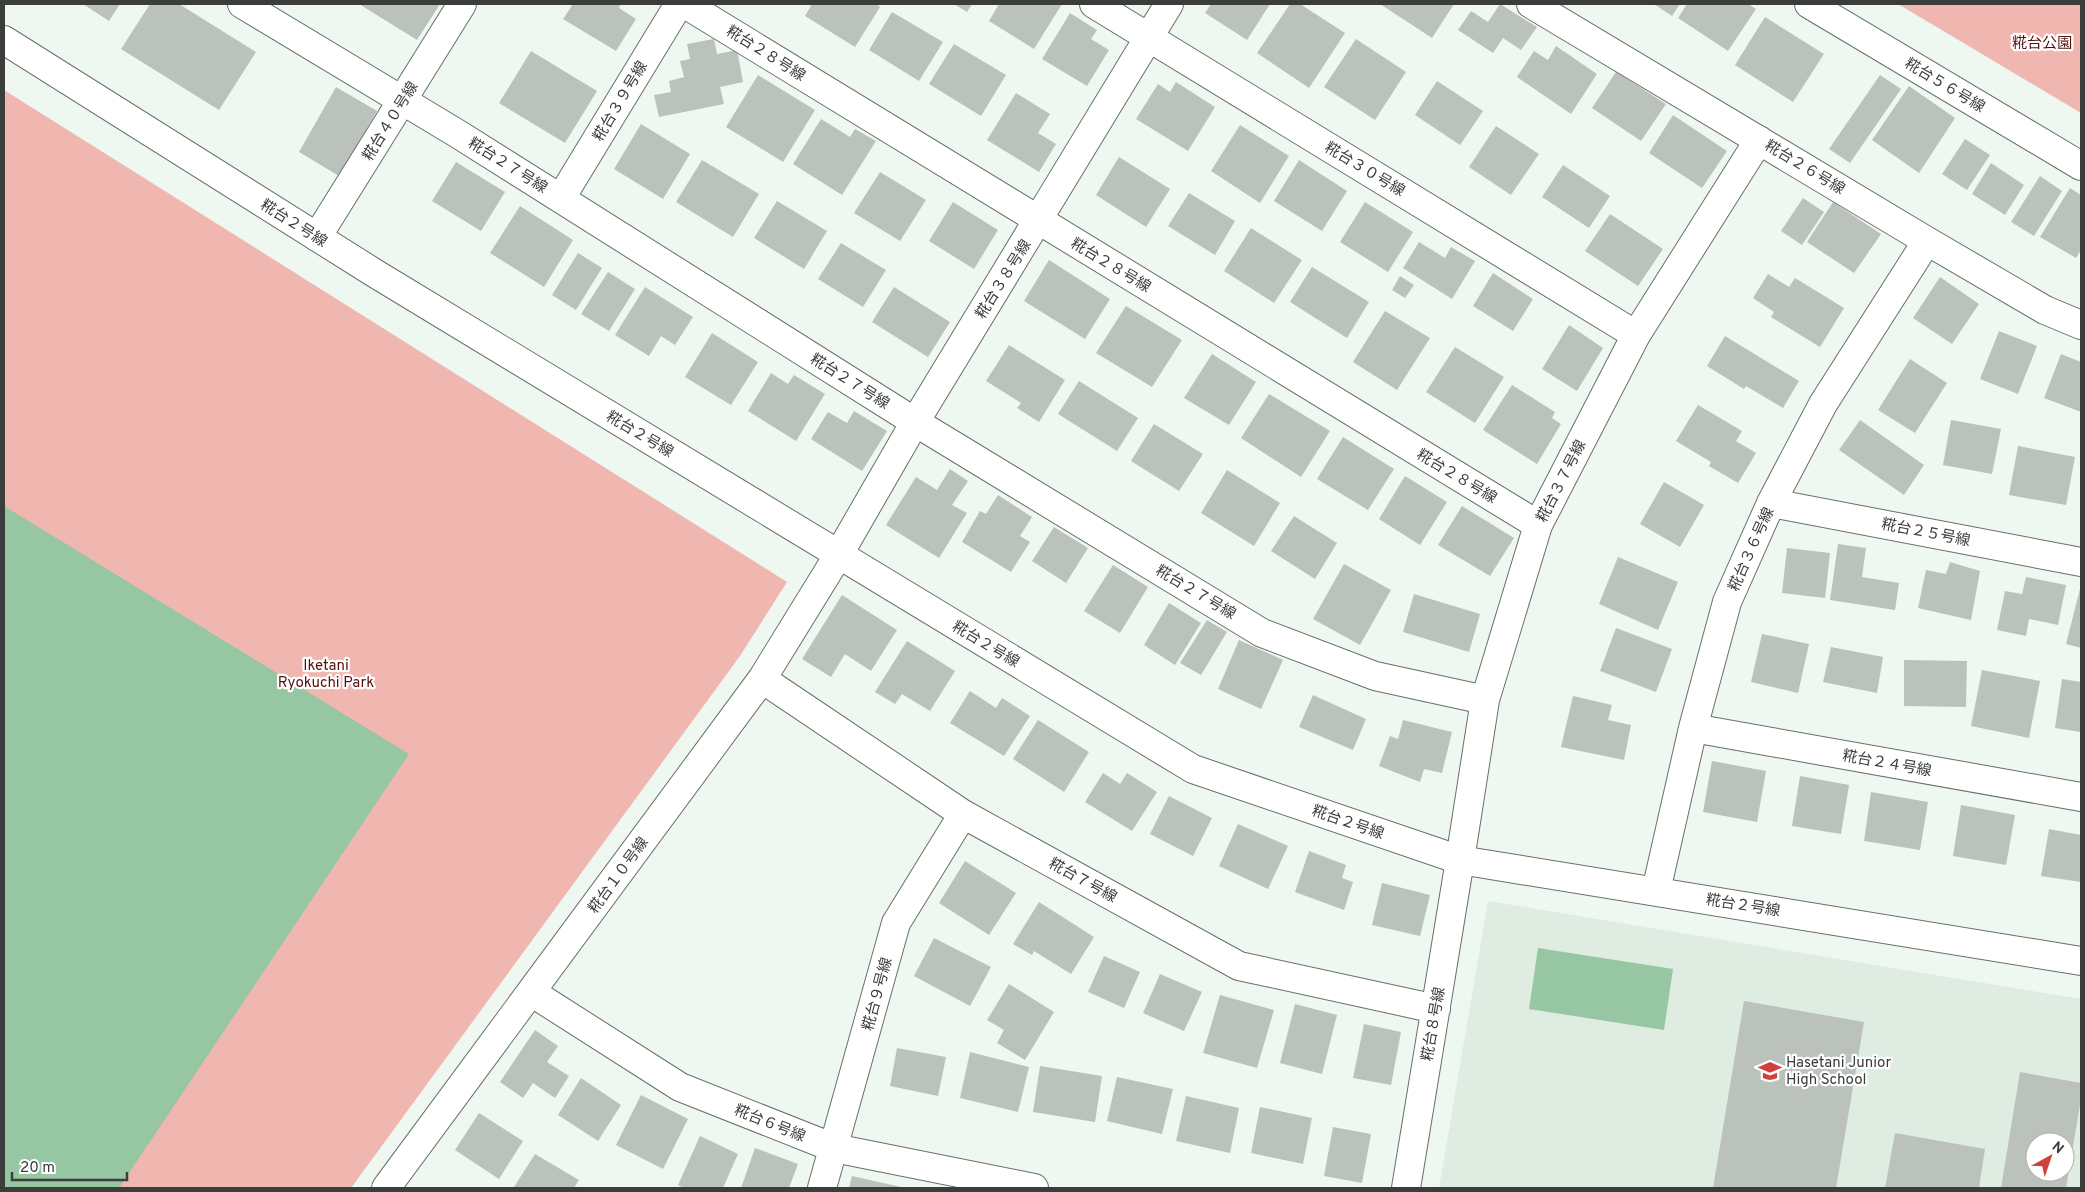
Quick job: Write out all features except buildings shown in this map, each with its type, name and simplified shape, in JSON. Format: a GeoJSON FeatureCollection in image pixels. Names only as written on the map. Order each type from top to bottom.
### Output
{"type":"FeatureCollection","features":[{"type":"Feature","properties":{"kind":"street","name":"糀台２７号線"},"geometry":{"type":"LineString","coordinates":[[242,4],[403,100],[561,198],[915,422],[1262,632],[1375,676],[1485,700]]}},
{"type":"Feature","properties":{"kind":"street","name":"糀台４０号線"},"geometry":{"type":"LineString","coordinates":[[317,237],[462,4]]}},
{"type":"Feature","properties":{"kind":"street","name":"糀台３９号線"},"geometry":{"type":"LineString","coordinates":[[561,198],[679,4]]}},
{"type":"Feature","properties":{"kind":"street","name":"糀台２８号線"},"geometry":{"type":"LineString","coordinates":[[686,4],[1538,525]]}},
{"type":"Feature","properties":{"kind":"street","name":"糀台３０号線"},"geometry":{"type":"LineString","coordinates":[[1094,4],[1636,335]]}},
{"type":"Feature","properties":{"kind":"street","name":"糀台３８号線"},"geometry":{"type":"LineString","coordinates":[[839,554],[915,422],[1039,221],[1169,4]]}},
{"type":"Feature","properties":{"kind":"street","name":"糀台２６号線"},"geometry":{"type":"LineString","coordinates":[[1531,4],[2044,310],[2081,326]]}},
{"type":"Feature","properties":{"kind":"street","name":"糀台５６号線"},"geometry":{"type":"LineString","coordinates":[[1809,4],[2081,166]]}},
{"type":"Feature","properties":{"kind":"street","name":"糀台２号線"},"geometry":{"type":"LineString","coordinates":[[4,40],[317,237],[1193,769],[1460,860],[2081,961]]}},
{"type":"Feature","properties":{"kind":"street","name":"糀台３７号線"},"geometry":{"type":"LineString","coordinates":[[1460,860],[1485,700],[1538,525],[1636,335],[1759,140]]}},
{"type":"Feature","properties":{"kind":"street","name":"糀台３６号線"},"geometry":{"type":"LineString","coordinates":[[1656,891],[1693,728],[1727,602],[1771,503],[1823,404],[1927,241]]}},
{"type":"Feature","properties":{"kind":"street","name":"糀台２５号線"},"geometry":{"type":"LineString","coordinates":[[1771,503],[2081,562]]}},
{"type":"Feature","properties":{"kind":"street","name":"糀台１０号線"},"geometry":{"type":"LineString","coordinates":[[386,1188],[762,679],[839,554]]}},
{"type":"Feature","properties":{"kind":"street","name":"糀台７号線"},"geometry":{"type":"LineString","coordinates":[[762,679],[963,814],[1239,966],[1436,1009]]}},
{"type":"Feature","properties":{"kind":"street","name":"糀台２４号線"},"geometry":{"type":"LineString","coordinates":[[1693,728],[2081,797]]}},
{"type":"Feature","properties":{"kind":"street","name":"糀台９号線"},"geometry":{"type":"LineString","coordinates":[[822,1188],[896,923],[963,814]]}},
{"type":"Feature","properties":{"kind":"street","name":"糀台８号線"},"geometry":{"type":"LineString","coordinates":[[1406,1188],[1460,860]]}},
{"type":"Feature","properties":{"kind":"street","name":"糀台６号線"},"geometry":{"type":"LineString","coordinates":[[531,992],[680,1087],[834,1148],[1034,1188]]}},
{"type":"Feature","properties":{"kind":"shaded area"},"geometry":{"type":"Polygon","coordinates":[[[4,506],[409,754],[119,1188],[4,1188],[4,506]]]}},
{"type":"Feature","properties":{"kind":"shaded area","name":"Hasetani Junior High School"},"geometry":{"type":"Polygon","coordinates":[[[1488,901],[2081,999],[2081,1188],[1439,1188],[1488,901]]]}},
{"type":"Feature","properties":{"kind":"shaded area"},"geometry":{"type":"Polygon","coordinates":[[[1538,948],[1673,969],[1664,1030],[1529,1009],[1538,948]]]}},
{"type":"Feature","properties":{"kind":"green space","name":"糀台公園"},"geometry":{"type":"Polygon","coordinates":[[[1898,4],[2081,4],[2081,113],[1898,4]]]}},
{"type":"Feature","properties":{"kind":"green space","name":"Iketani Ryokuchi Park"},"geometry":{"type":"Polygon","coordinates":[[[4,90],[787,582],[740,656],[351,1188],[4,1188],[4,90]]]}},
{"type":"Feature","properties":{"kind":"place","name":"Hasetani Junior High School"},"geometry":{"type":"Point","coordinates":[1770,1071]}}]}
